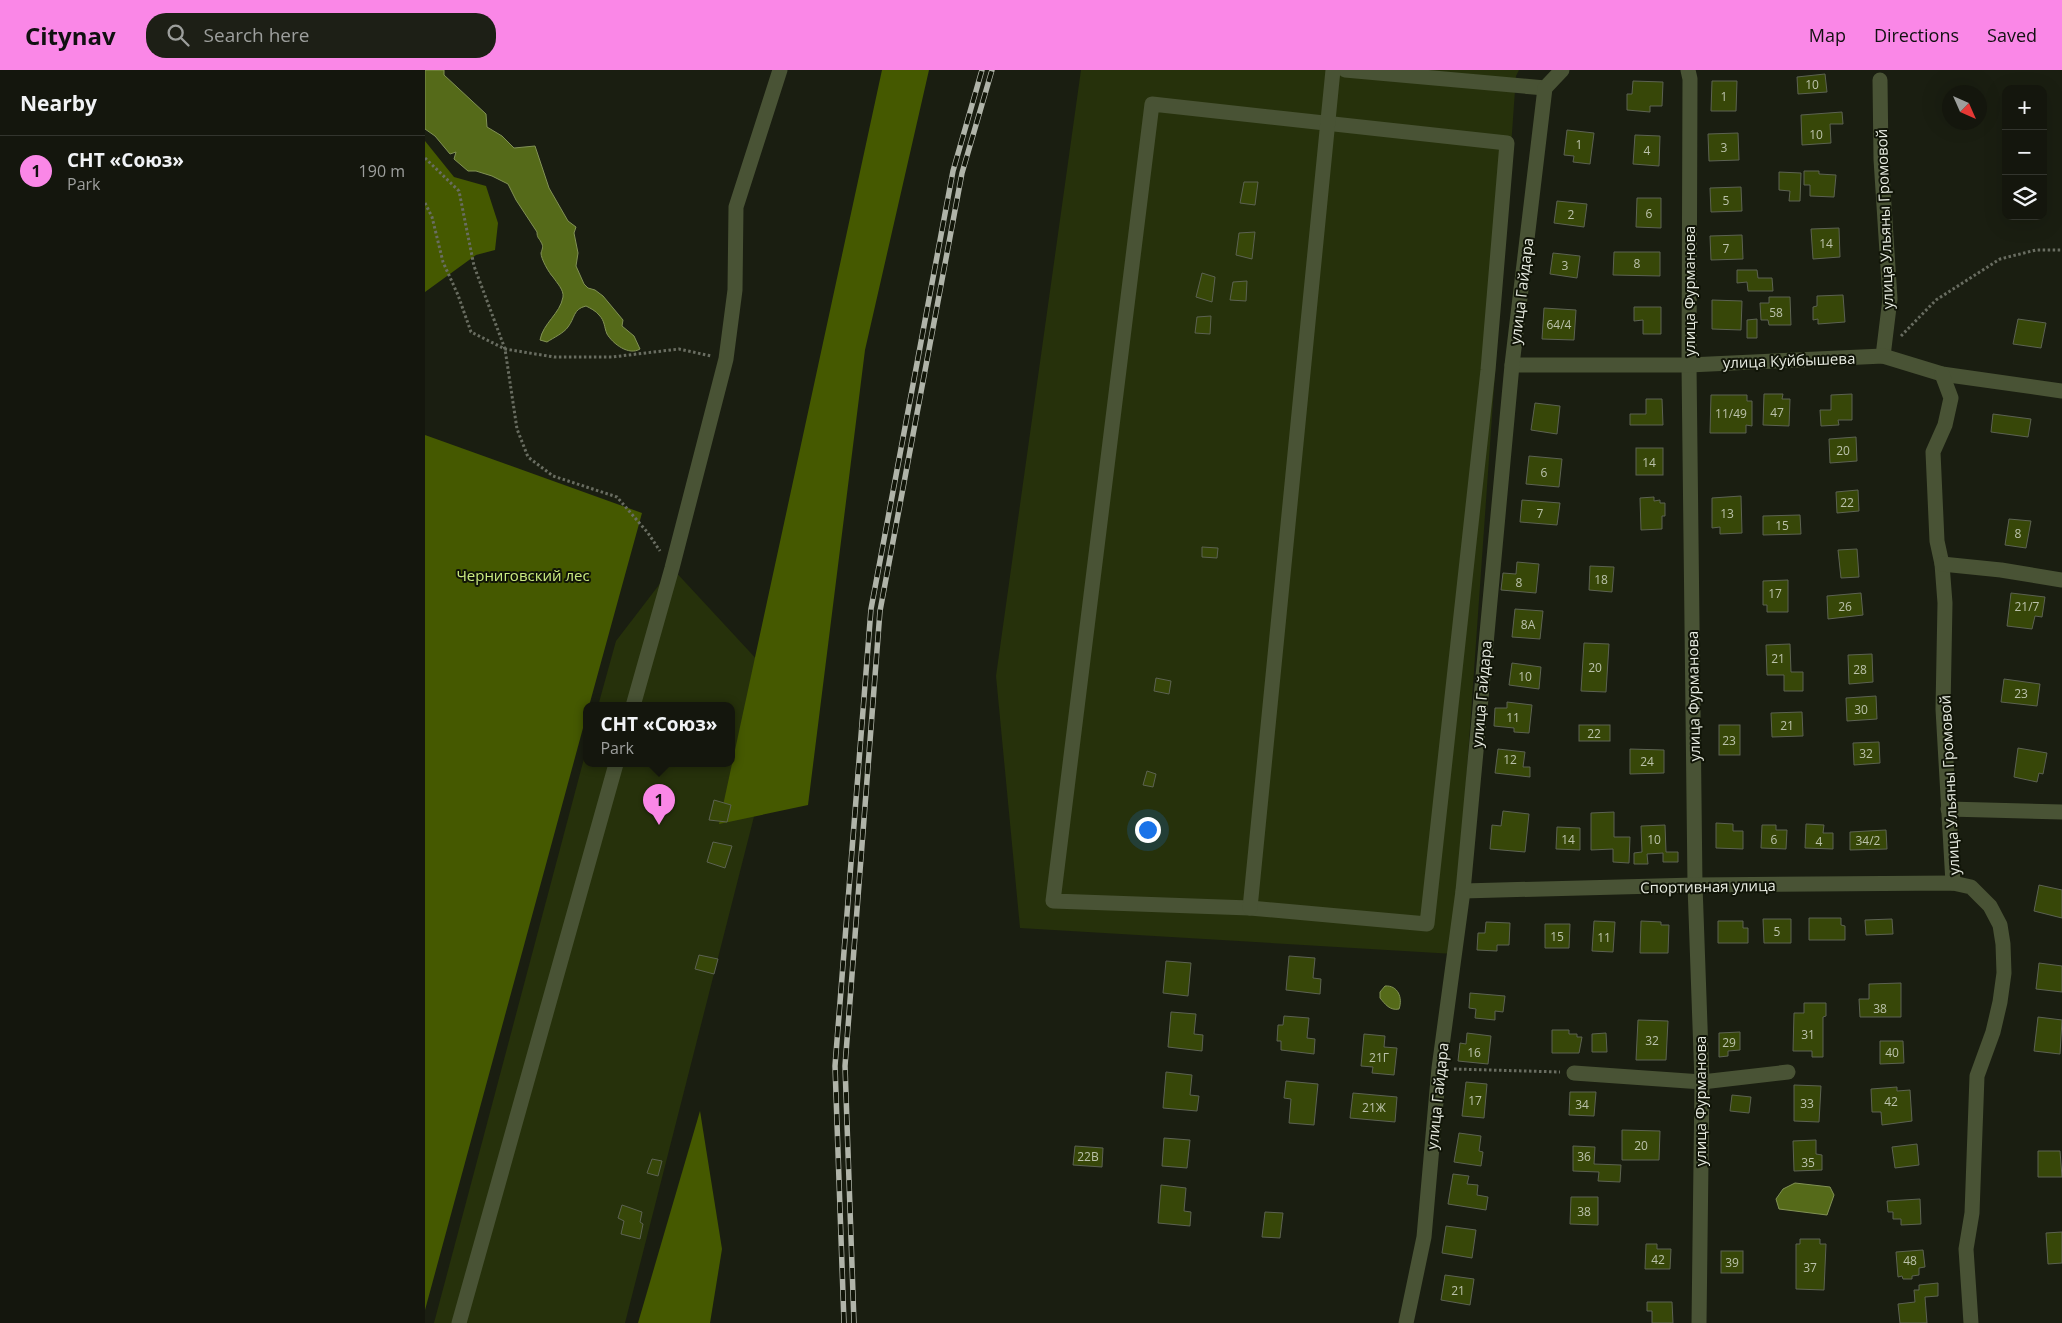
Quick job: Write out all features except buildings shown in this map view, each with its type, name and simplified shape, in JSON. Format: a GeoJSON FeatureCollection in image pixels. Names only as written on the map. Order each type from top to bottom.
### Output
{"type":"FeatureCollection","features":[{"type":"Feature","properties":{"kind":"street"},"geometry":{"type":"LineString","coordinates":[[634,702],[672,568],[726,360],[735,290],[736,206],[780,70]]}},
{"type":"Feature","properties":{"kind":"street"},"geometry":{"type":"LineString","coordinates":[[1250,908],[1333,70]]}},
{"type":"Feature","properties":{"kind":"street"},"geometry":{"type":"LineString","coordinates":[[1345,70],[1545,88],[1562,70]]}},
{"type":"Feature","properties":{"kind":"street","name":"улица Фурманова"},"geometry":{"type":"LineString","coordinates":[[1688,70],[1690,79],[1689,365],[1695,885],[1702,1082],[1699,1323]]}},
{"type":"Feature","properties":{"kind":"street","name":"улица Ульяны Громовой"},"geometry":{"type":"LineString","coordinates":[[1881,80],[1881,159],[1890,299],[1883,356]]}},
{"type":"Feature","properties":{"kind":"street","name":"улица Гайдара"},"geometry":{"type":"LineString","coordinates":[[1406,1323],[1424,1237],[1449,954],[1463,891],[1512,365],[1545,88]]}},
{"type":"Feature","properties":{"kind":"street"},"geometry":{"type":"LineString","coordinates":[[1152,104],[1327,123],[1507,143],[1488,370],[1427,924],[1250,908],[1053,900],[1152,104]]}},
{"type":"Feature","properties":{"kind":"street","name":"улица Куйбышева"},"geometry":{"type":"LineString","coordinates":[[1512,365],[1689,365],[1883,356],[1942,374],[2062,391]]}},
{"type":"Feature","properties":{"kind":"street","name":"улица Ульяны Громовой"},"geometry":{"type":"LineString","coordinates":[[1942,374],[1951,398],[1945,425],[1933,452],[1937,541],[1942,564],[1945,603],[1943,709],[1953,883],[1971,887],[1990,906],[2000,925],[2004,973],[1993,1032],[1977,1076],[1972,1213],[1966,1249],[1971,1323]]}},
{"type":"Feature","properties":{"kind":"street"},"geometry":{"type":"LineString","coordinates":[[1942,564],[2001,570],[2062,580]]}},
{"type":"Feature","properties":{"kind":"street"},"geometry":{"type":"LineString","coordinates":[[459,1323],[615,767]]}},
{"type":"Feature","properties":{"kind":"street"},"geometry":{"type":"LineString","coordinates":[[1948,809],[2062,812]]}},
{"type":"Feature","properties":{"kind":"street","name":"Спортивная улица"},"geometry":{"type":"LineString","coordinates":[[1463,891],[1695,885],[1953,883]]}},
{"type":"Feature","properties":{"kind":"street"},"geometry":{"type":"LineString","coordinates":[[1573,1073],[1702,1082],[1788,1072]]}},
{"type":"Feature","properties":{"kind":"path"},"geometry":{"type":"LineString","coordinates":[[425,158],[459,191],[474,266],[505,350],[517,429],[528,457],[553,476],[617,497],[647,533],[672,568]]}},
{"type":"Feature","properties":{"kind":"path"},"geometry":{"type":"LineString","coordinates":[[425,202],[432,217],[443,262],[471,332],[505,350],[554,357],[612,357],[679,349],[726,360]]}},
{"type":"Feature","properties":{"kind":"path"},"geometry":{"type":"LineString","coordinates":[[1900,337],[1936,300],[2000,259],[2036,250],[2062,250]]}},
{"type":"Feature","properties":{"kind":"path"},"geometry":{"type":"LineString","coordinates":[[1439,1068],[1573,1073]]}},
{"type":"Feature","properties":{"kind":"shaded area"},"geometry":{"type":"Polygon","coordinates":[[[425,70],[444,70],[444,75],[486,114],[487,127],[502,136],[514,148],[535,146],[549,188],[568,221],[576,227],[574,233],[578,253],[576,266],[584,284],[603,296],[623,320],[622,326],[634,336],[640,349],[636,351],[626,350],[613,342],[607,334],[601,317],[586,306],[576,312],[568,327],[561,333],[547,342],[540,340],[544,328],[559,308],[563,294],[541,256],[543,248],[537,232],[508,184],[492,176],[476,171],[468,171],[454,159],[456,152],[450,154],[435,136],[425,129],[425,70]]]}},
{"type":"Feature","properties":{"kind":"shaded area"},"geometry":{"type":"Polygon","coordinates":[[[1081,70],[1519,70],[1516,76],[1454,954],[1020,928],[996,676],[1081,70]]]}},
{"type":"Feature","properties":{"kind":"shaded area"},"geometry":{"type":"Polygon","coordinates":[[[672,568],[786,691],[625,1323],[434,1323],[583,762],[583,767],[735,767],[735,702],[599,702],[616,641],[672,568]]]}},
{"type":"Feature","properties":{"kind":"shaded area"},"geometry":{"type":"Polygon","coordinates":[[[1385,986],[1393,988],[1398,993],[1400,997],[1399,1009],[1390,1008],[1380,998],[1380,992],[1385,986]]]}},
{"type":"Feature","properties":{"kind":"shaded area"},"geometry":{"type":"Polygon","coordinates":[[[1795,1183],[1830,1187],[1834,1195],[1827,1215],[1779,1209],[1776,1199],[1783,1189],[1795,1183]]]}},
{"type":"Feature","properties":{"kind":"green space"},"geometry":{"type":"Polygon","coordinates":[[[882,70],[929,70],[865,350],[808,805],[719,824],[731,767],[735,767],[735,750],[882,70]]]}},
{"type":"Feature","properties":{"kind":"green space"},"geometry":{"type":"Polygon","coordinates":[[[425,141],[454,177],[486,186],[498,223],[495,250],[476,255],[425,292],[425,141]]]}},
{"type":"Feature","properties":{"kind":"green space","name":"Черниговский лес"},"geometry":{"type":"Polygon","coordinates":[[[425,435],[642,513],[590,702],[583,702],[583,728],[425,1310],[425,435]]]}},
{"type":"Feature","properties":{"kind":"green space"},"geometry":{"type":"Polygon","coordinates":[[[700,1111],[722,1249],[710,1323],[638,1323],[700,1111]]]}},
{"type":"Feature","properties":{"kind":"railway"},"geometry":{"type":"LineString","coordinates":[[844,1323],[835,1066],[871,609],[953,171],[982,70]]}},
{"type":"Feature","properties":{"kind":"railway"},"geometry":{"type":"LineString","coordinates":[[854,1323],[845,1066],[880,611],[962,173],[992,70]]}},
{"type":"Feature","properties":{"kind":"place","name":"СНТ «Союз»"},"geometry":{"type":"Point","coordinates":[659,825]}}]}
